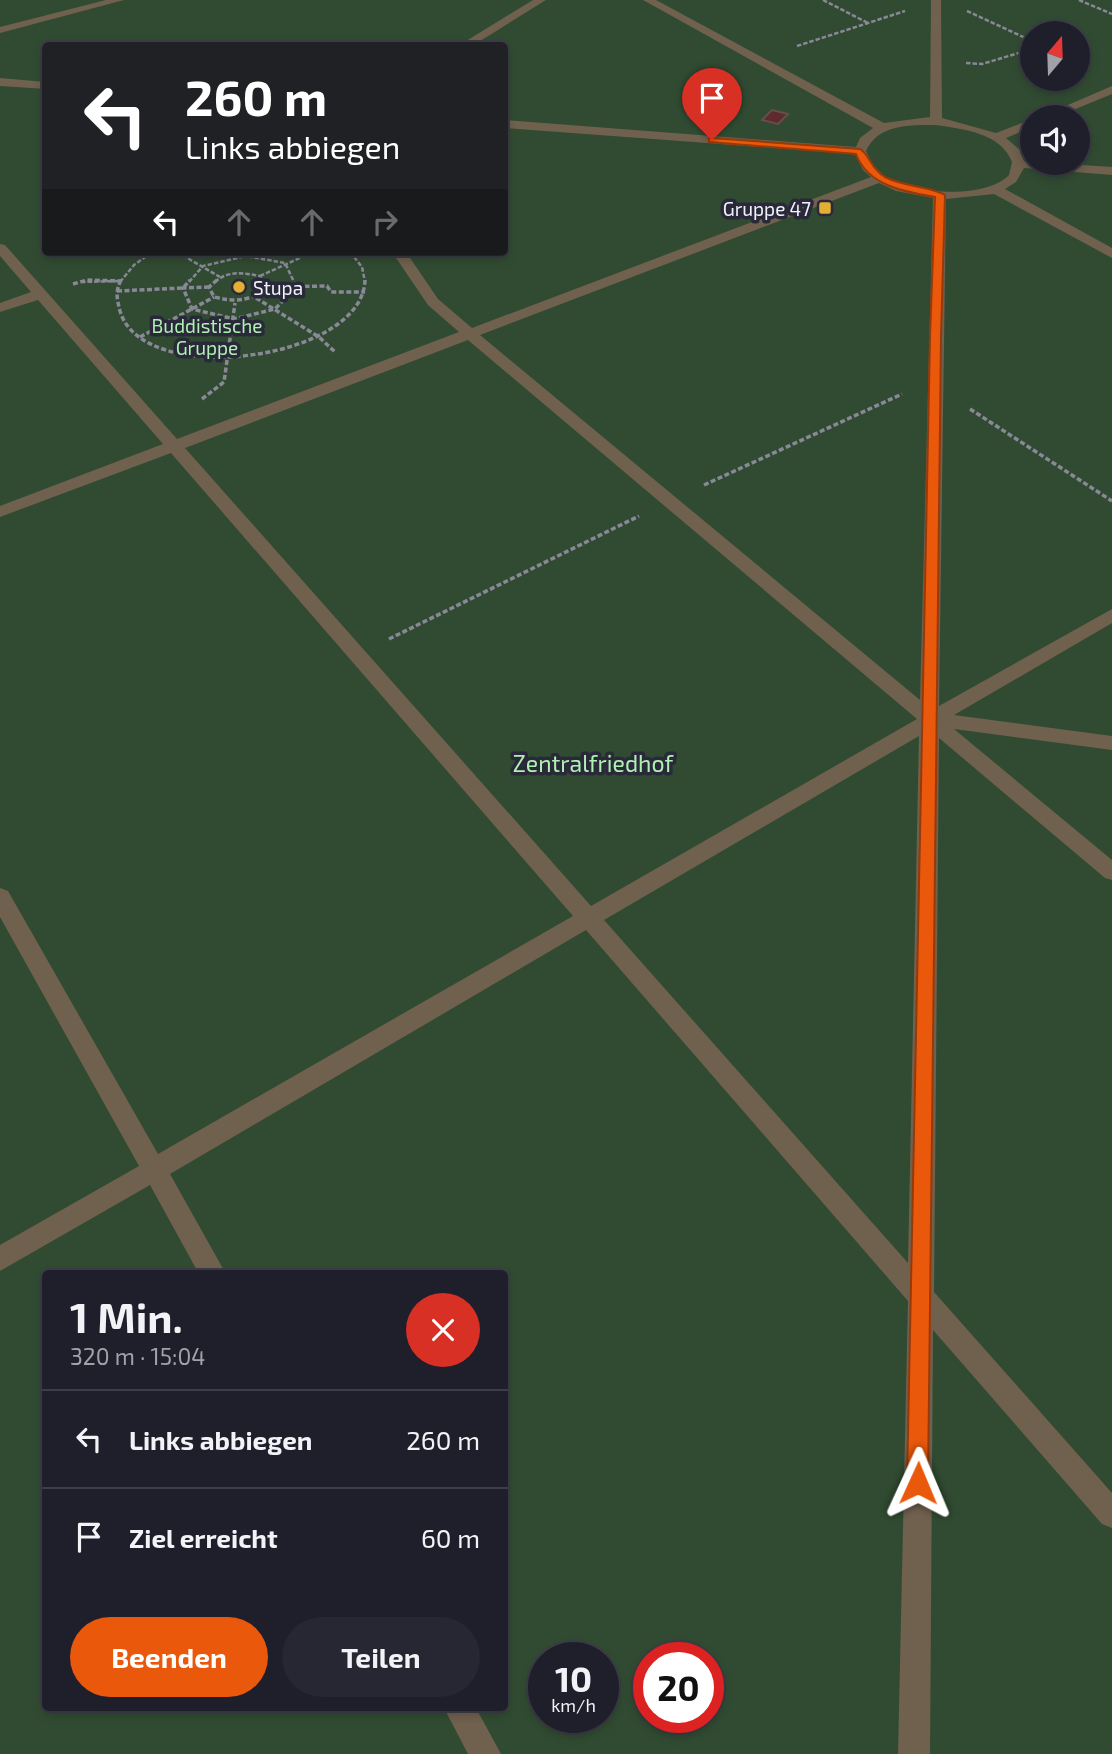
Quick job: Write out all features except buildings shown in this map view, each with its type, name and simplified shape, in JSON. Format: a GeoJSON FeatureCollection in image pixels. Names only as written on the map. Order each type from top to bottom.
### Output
{"type":"FeatureCollection","features":[{"type":"Feature","properties":{"kind":"lane"},"geometry":{"type":"LineString","coordinates":[[0,30],[119,0]]}},
{"type":"Feature","properties":{"kind":"lane"},"geometry":{"type":"LineString","coordinates":[[470,42],[541,0]]}},
{"type":"Feature","properties":{"kind":"lane"},"geometry":{"type":"LineString","coordinates":[[648,0],[883,128]]}},
{"type":"Feature","properties":{"kind":"lane"},"geometry":{"type":"LineString","coordinates":[[936,1],[936,121]]}},
{"type":"Feature","properties":{"kind":"lane"},"geometry":{"type":"LineString","coordinates":[[0,82],[42,86]]}},
{"type":"Feature","properties":{"kind":"lane"},"geometry":{"type":"LineString","coordinates":[[1075,105],[1112,90]]}},
{"type":"Feature","properties":{"kind":"lane"},"geometry":{"type":"LineString","coordinates":[[936,121],[969,127],[996,137],[1016,155],[1019,164],[1016,174],[1008,182],[979,194],[940,195],[908,190],[880,178],[865,165],[860,151],[866,138],[883,128],[907,122],[936,121]]}},
{"type":"Feature","properties":{"kind":"lane"},"geometry":{"type":"LineString","coordinates":[[508,124],[860,151]]}},
{"type":"Feature","properties":{"kind":"lane"},"geometry":{"type":"LineString","coordinates":[[996,137],[1020,128]]}},
{"type":"Feature","properties":{"kind":"lane"},"geometry":{"type":"LineString","coordinates":[[1019,164],[1112,171]]}},
{"type":"Feature","properties":{"kind":"lane"},"geometry":{"type":"LineString","coordinates":[[0,512],[167,440],[471,335],[880,178]]}},
{"type":"Feature","properties":{"kind":"lane"},"geometry":{"type":"LineString","coordinates":[[995,189],[1112,254]]}},
{"type":"Feature","properties":{"kind":"lane"},"geometry":{"type":"LineString","coordinates":[[914,1754],[934,387],[940,195]]}},
{"type":"Feature","properties":{"kind":"lane"},"geometry":{"type":"LineString","coordinates":[[0,248],[1112,1514]]}},
{"type":"Feature","properties":{"kind":"lane"},"geometry":{"type":"LineString","coordinates":[[402,256],[433,302],[471,335],[1112,872]]}},
{"type":"Feature","properties":{"kind":"lane"},"geometry":{"type":"LineString","coordinates":[[0,308],[40,294]]}},
{"type":"Feature","properties":{"kind":"lane"},"geometry":{"type":"LineString","coordinates":[[0,1259],[1112,615]]}},
{"type":"Feature","properties":{"kind":"lane"},"geometry":{"type":"LineString","coordinates":[[931,719],[1112,743]]}},
{"type":"Feature","properties":{"kind":"lane"},"geometry":{"type":"LineString","coordinates":[[0,897],[211,1270]]}},
{"type":"Feature","properties":{"kind":"lane"},"geometry":{"type":"LineString","coordinates":[[461,1711],[485,1754]]}},
{"type":"Feature","properties":{"kind":"path"},"geometry":{"type":"LineString","coordinates":[[823,0],[868,23]]}},
{"type":"Feature","properties":{"kind":"path"},"geometry":{"type":"LineString","coordinates":[[1079,0],[1112,14]]}},
{"type":"Feature","properties":{"kind":"path"},"geometry":{"type":"LineString","coordinates":[[756,59],[936,1]]}},
{"type":"Feature","properties":{"kind":"path"},"geometry":{"type":"LineString","coordinates":[[966,10],[1020,35]]}},
{"type":"Feature","properties":{"kind":"path"},"geometry":{"type":"LineString","coordinates":[[936,61],[982,64],[1020,53]]}},
{"type":"Feature","properties":{"kind":"path"},"geometry":{"type":"LineString","coordinates":[[147,256],[131,268],[117,291],[116,307],[124,324],[139,338],[163,349],[194,356],[228,358],[261,355],[292,348],[341,324],[356,308],[365,292],[365,273],[352,256]]}},
{"type":"Feature","properties":{"kind":"path"},"geometry":{"type":"LineString","coordinates":[[185,256],[220,276]]}},
{"type":"Feature","properties":{"kind":"path"},"geometry":{"type":"LineString","coordinates":[[183,288],[203,265],[239,256]]}},
{"type":"Feature","properties":{"kind":"path"},"geometry":{"type":"LineString","coordinates":[[241,272],[246,256]]}},
{"type":"Feature","properties":{"kind":"path"},"geometry":{"type":"LineString","coordinates":[[255,256],[285,263]]}},
{"type":"Feature","properties":{"kind":"path"},"geometry":{"type":"LineString","coordinates":[[117,291],[209,287],[220,276],[241,272],[260,276],[303,256]]}},
{"type":"Feature","properties":{"kind":"path"},"geometry":{"type":"LineString","coordinates":[[285,263],[296,287]]}},
{"type":"Feature","properties":{"kind":"path"},"geometry":{"type":"LineString","coordinates":[[260,276],[267,287]]}},
{"type":"Feature","properties":{"kind":"path"},"geometry":{"type":"LineString","coordinates":[[139,338],[214,298],[235,303],[255,298],[267,287],[327,286],[331,292],[365,292]]}},
{"type":"Feature","properties":{"kind":"path"},"geometry":{"type":"LineString","coordinates":[[209,287],[214,298]]}},
{"type":"Feature","properties":{"kind":"path"},"geometry":{"type":"LineString","coordinates":[[192,309],[234,319],[275,309],[296,287]]}},
{"type":"Feature","properties":{"kind":"path"},"geometry":{"type":"LineString","coordinates":[[183,288],[192,309]]}},
{"type":"Feature","properties":{"kind":"path"},"geometry":{"type":"LineString","coordinates":[[255,298],[319,337]]}},
{"type":"Feature","properties":{"kind":"path"},"geometry":{"type":"LineString","coordinates":[[167,440],[224,382],[235,303]]}},
{"type":"Feature","properties":{"kind":"path"},"geometry":{"type":"LineString","coordinates":[[357,654],[669,501],[914,389],[934,387],[1112,501]]}},
{"type":"Feature","properties":{"kind":"green space","name":"Zentralfriedhof"},"geometry":{"type":"Polygon","coordinates":[[[0,0],[1112,0],[1112,1754],[0,1754],[0,0]]]}},
{"type":"Feature","properties":{"kind":"place","name":"Gruppe 47"},"geometry":{"type":"Point","coordinates":[825,208]}},
{"type":"Feature","properties":{"kind":"place","name":"Stupa"},"geometry":{"type":"Point","coordinates":[239,287]}},
{"type":"Feature","properties":{"kind":"route"},"geometry":{"type":"LineString","coordinates":[[712,140],[860,151],[865,165],[880,178],[908,190],[940,195],[935,336],[918,1483]]}},
{"type":"Feature","properties":{"kind":"park label","name":"Buddistische Gruppe"},"geometry":{"type":"Point","coordinates":[207,336]}}]}
